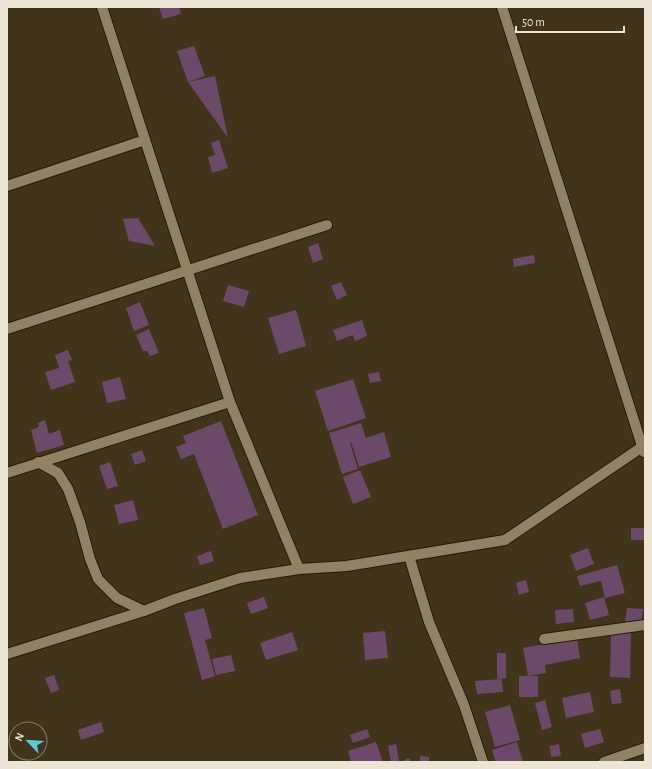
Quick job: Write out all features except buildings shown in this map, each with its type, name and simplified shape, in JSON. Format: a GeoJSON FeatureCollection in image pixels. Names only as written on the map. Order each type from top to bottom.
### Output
{"type":"FeatureCollection","features":[{"type":"Feature","properties":{"kind":"street"},"geometry":{"type":"LineString","coordinates":[[102,7],[230,402],[299,569]]}},
{"type":"Feature","properties":{"kind":"street"},"geometry":{"type":"LineString","coordinates":[[7,654],[144,611],[175,599],[240,578],[299,569],[347,566],[505,540],[644,450],[502,7]]}},
{"type":"Feature","properties":{"kind":"street"},"geometry":{"type":"LineString","coordinates":[[7,186],[145,140]]}},
{"type":"Feature","properties":{"kind":"street"},"geometry":{"type":"LineString","coordinates":[[7,329],[327,225]]}},
{"type":"Feature","properties":{"kind":"street"},"geometry":{"type":"LineString","coordinates":[[7,473],[230,402]]}},
{"type":"Feature","properties":{"kind":"street"},"geometry":{"type":"LineString","coordinates":[[38,462],[58,474],[68,489],[80,522],[90,559],[98,579],[117,598],[144,611]]}},
{"type":"Feature","properties":{"kind":"street"},"geometry":{"type":"LineString","coordinates":[[409,556],[429,622],[464,704],[483,762]]}},
{"type":"Feature","properties":{"kind":"street"},"geometry":{"type":"LineString","coordinates":[[544,639],[645,625]]}},
{"type":"Feature","properties":{"kind":"street"},"geometry":{"type":"LineString","coordinates":[[604,762],[645,748]]}}]}
